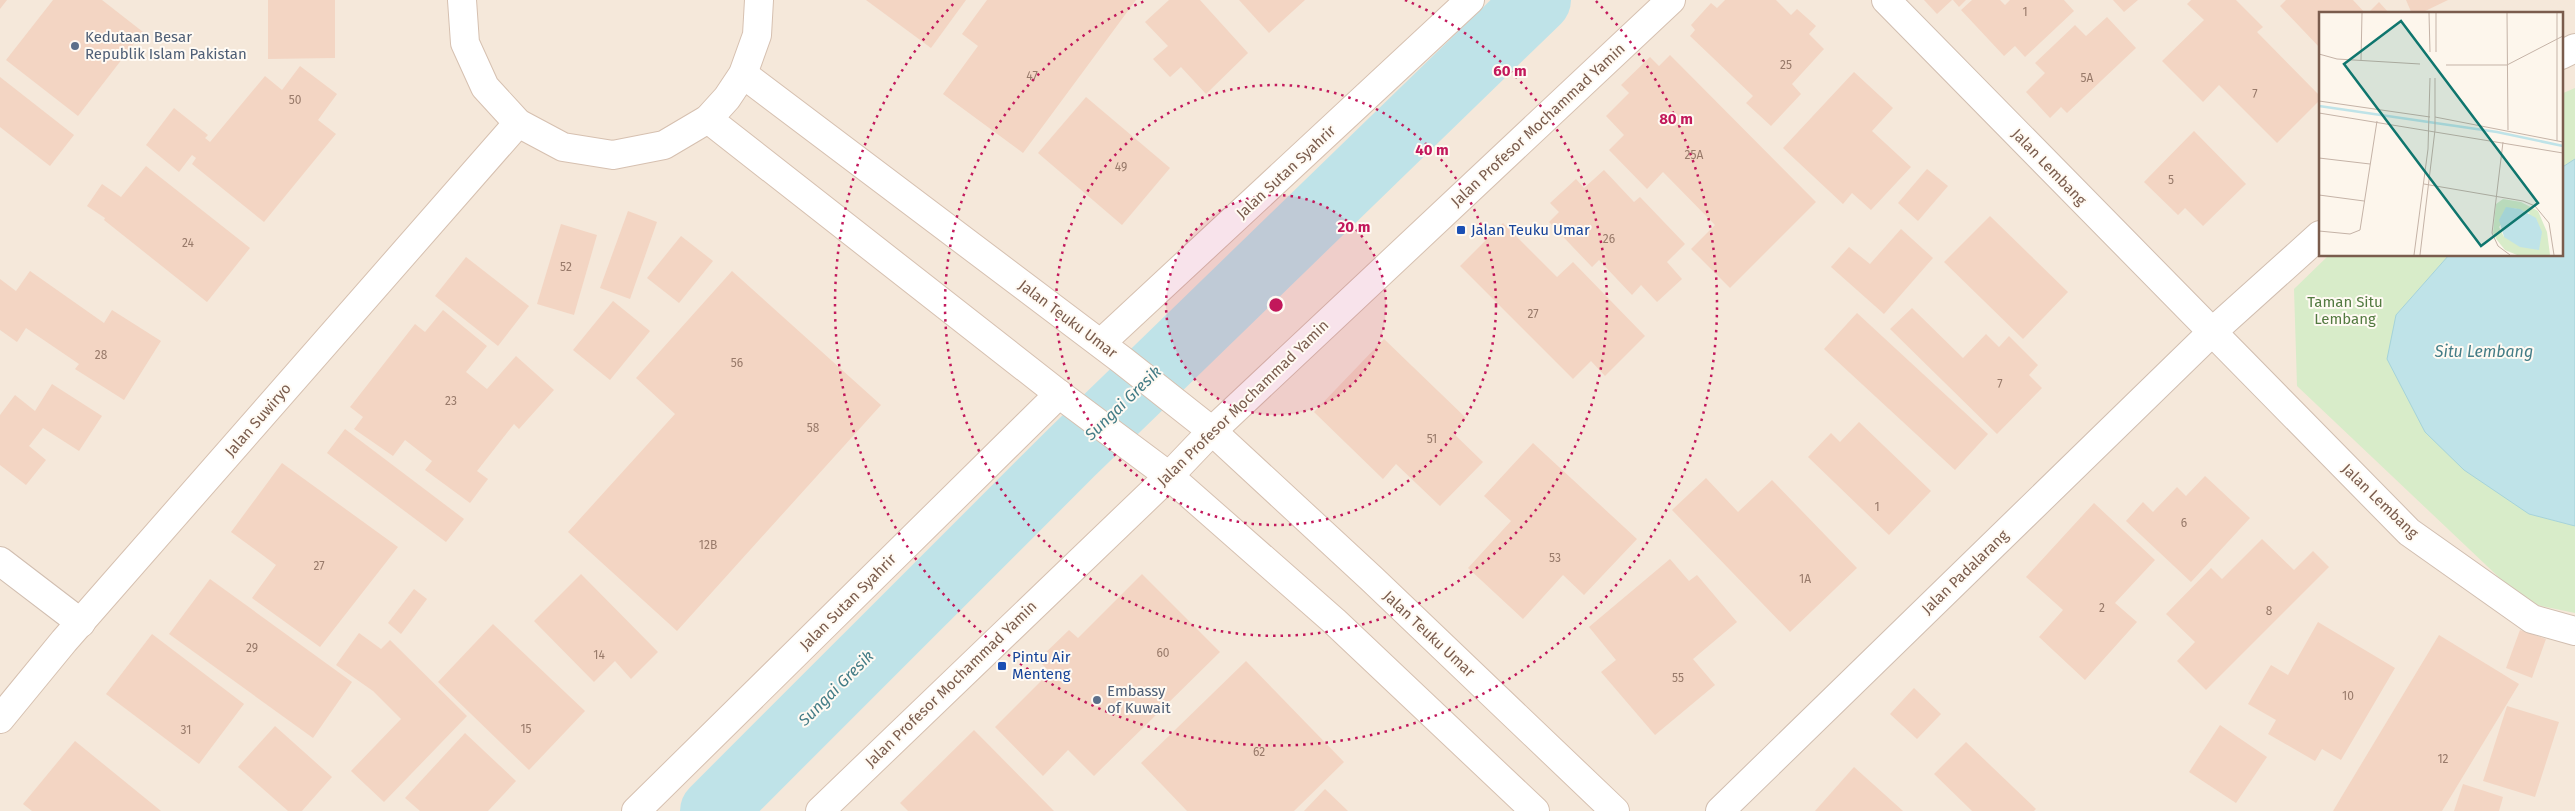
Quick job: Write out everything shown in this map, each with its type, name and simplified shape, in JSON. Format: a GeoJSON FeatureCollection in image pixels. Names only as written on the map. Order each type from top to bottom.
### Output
{"type":"FeatureCollection","features":[{"type":"Feature","properties":{"kind":"street"},"geometry":{"type":"LineString","coordinates":[[462,0],[465,44],[485,87],[518,123],[562,147],[613,155],[664,145],[708,118],[727,98],[742,74],[757,35],[759,0]]}},
{"type":"Feature","properties":{"kind":"street","name":"Jalan Sutan Syahrir"},"geometry":{"type":"LineString","coordinates":[[1100,344],[1470,0]]}},
{"type":"Feature","properties":{"kind":"street","name":"Jalan Profesor Mochammad Yamin"},"geometry":{"type":"LineString","coordinates":[[820,811],[1206,426],[1671,0]]}},
{"type":"Feature","properties":{"kind":"street","name":"Jalan Lembang"},"geometry":{"type":"LineString","coordinates":[[1886,0],[2409,532],[2532,619],[2575,631]]}},
{"type":"Feature","properties":{"kind":"street"},"geometry":{"type":"LineString","coordinates":[[2562,55],[2575,48]]}},
{"type":"Feature","properties":{"kind":"street","name":"Jalan Teuku Umar"},"geometry":{"type":"LineString","coordinates":[[742,74],[1122,360],[1206,426],[1372,580],[1615,811]]}},
{"type":"Feature","properties":{"kind":"street"},"geometry":{"type":"LineString","coordinates":[[708,118],[1059,394],[1163,471],[1334,621],[1536,811]]}},
{"type":"Feature","properties":{"kind":"street","name":"Jalan Suwiryo"},"geometry":{"type":"LineString","coordinates":[[0,719],[81,623],[518,123]]}},
{"type":"Feature","properties":{"kind":"street"},"geometry":{"type":"LineString","coordinates":[[2212,333],[2319,236]]}},
{"type":"Feature","properties":{"kind":"street","name":"Jalan Padalarang"},"geometry":{"type":"LineString","coordinates":[[1720,811],[2212,333]]}},
{"type":"Feature","properties":{"kind":"street","name":"Jalan Sutan Syahrir"},"geometry":{"type":"LineString","coordinates":[[636,811],[1059,394]]}},
{"type":"Feature","properties":{"kind":"street"},"geometry":{"type":"LineString","coordinates":[[0,561],[81,623]]}},
{"type":"Feature","properties":{"kind":"shaded area"},"geometry":{"type":"Polygon","coordinates":[[[0,0],[2575,0],[2575,811],[0,811],[0,0]]]}},
{"type":"Feature","properties":{"kind":"green space"},"geometry":{"type":"Polygon","coordinates":[[[2575,88],[2575,159],[2562,167],[2562,94],[2575,88]]]}},
{"type":"Feature","properties":{"kind":"green space","name":"Taman Situ Lembang"},"geometry":{"type":"Polygon","coordinates":[[[2328,256],[2448,256],[2396,315],[2529,514],[2575,526],[2575,613],[2537,605],[2506,584],[2297,386],[2294,289],[2328,256]]]}},
{"type":"Feature","properties":{"kind":"water","name":"Situ Lembang"},"geometry":{"type":"Polygon","coordinates":[[[2575,159],[2575,526],[2529,514],[2464,470],[2425,432],[2387,359],[2396,315],[2448,256],[2562,256],[2562,167],[2575,159]]]}},
{"type":"Feature","properties":{"kind":"building"},"geometry":{"type":"Polygon","coordinates":[[[0,0],[7,0],[0,9],[0,0]]]}},
{"type":"Feature","properties":{"kind":"building","name":"Kedutaan Besar Republik Islam Pakistan"},"geometry":{"type":"Polygon","coordinates":[[[53,0],[102,0],[143,32],[78,116],[6,60],[53,0]]]}},
{"type":"Feature","properties":{"kind":"building"},"geometry":{"type":"Polygon","coordinates":[[[268,0],[335,0],[335,58],[268,59],[268,0]]]}},
{"type":"Feature","properties":{"kind":"building"},"geometry":{"type":"Polygon","coordinates":[[[866,0],[966,0],[931,48],[866,0]]]}},
{"type":"Feature","properties":{"kind":"building"},"geometry":{"type":"Polygon","coordinates":[[[987,0],[1136,0],[1023,153],[943,94],[978,46],[962,34],[987,0]]]}},
{"type":"Feature","properties":{"kind":"building"},"geometry":{"type":"Polygon","coordinates":[[[1169,0],[1200,0],[1248,53],[1206,94],[1181,67],[1170,77],[1153,59],[1168,46],[1145,22],[1169,0]]]}},
{"type":"Feature","properties":{"kind":"building"},"geometry":{"type":"Polygon","coordinates":[[[1239,0],[1305,0],[1269,33],[1239,0]]]}},
{"type":"Feature","properties":{"kind":"building"},"geometry":{"type":"Polygon","coordinates":[[[1725,0],[1776,0],[1791,15],[1797,9],[1816,26],[1809,34],[1824,49],[1792,84],[1801,94],[1771,126],[1746,103],[1753,96],[1690,36],[1695,30],[1691,25],[1711,3],[1717,8],[1725,0]]]}},
{"type":"Feature","properties":{"kind":"building"},"geometry":{"type":"Polygon","coordinates":[[[1924,0],[1952,0],[1937,14],[1924,0]]]}},
{"type":"Feature","properties":{"kind":"building"},"geometry":{"type":"Polygon","coordinates":[[[1953,0],[1966,0],[1959,7],[1953,0]]]}},
{"type":"Feature","properties":{"kind":"building"},"geometry":{"type":"Polygon","coordinates":[[[1972,0],[2000,0],[2005,5],[2010,0],[2064,0],[2074,11],[2025,57],[2015,46],[2004,56],[1961,10],[1972,0]]]}},
{"type":"Feature","properties":{"kind":"building"},"geometry":{"type":"Polygon","coordinates":[[[2113,0],[2138,0],[2124,12],[2113,0]]]}},
{"type":"Feature","properties":{"kind":"building"},"geometry":{"type":"Polygon","coordinates":[[[2191,0],[2236,0],[2263,27],[2257,32],[2319,95],[2319,101],[2277,143],[2219,85],[2203,102],[2162,61],[2204,20],[2187,4],[2191,0]]]}},
{"type":"Feature","properties":{"kind":"building"},"geometry":{"type":"Polygon","coordinates":[[[2286,0],[2353,0],[2364,12],[2319,12],[2319,47],[2280,6],[2286,0]]]}},
{"type":"Feature","properties":{"kind":"building"},"geometry":{"type":"Polygon","coordinates":[[[2406,0],[2448,0],[2423,12],[2411,12],[2406,0]]]}},
{"type":"Feature","properties":{"kind":"building"},"geometry":{"type":"Polygon","coordinates":[[[2379,2],[2388,12],[2369,12],[2379,2]]]}},
{"type":"Feature","properties":{"kind":"building"},"geometry":{"type":"Polygon","coordinates":[[[2107,17],[2136,48],[2067,113],[2061,107],[2050,118],[2026,92],[2045,73],[2035,63],[2075,25],[2086,36],[2107,17]]]}},
{"type":"Feature","properties":{"kind":"building"},"geometry":{"type":"Polygon","coordinates":[[[1670,55],[1816,202],[1730,288],[1691,249],[1715,225],[1663,172],[1647,189],[1609,150],[1624,135],[1606,116],[1629,93],[1621,85],[1650,57],[1659,66],[1670,55]]]}},
{"type":"Feature","properties":{"kind":"building"},"geometry":{"type":"Polygon","coordinates":[[[300,66],[337,94],[318,120],[336,134],[264,222],[192,164],[196,158],[192,155],[179,172],[146,145],[174,108],[208,135],[205,138],[210,142],[265,76],[282,90],[300,66]]]}},
{"type":"Feature","properties":{"kind":"building"},"geometry":{"type":"Polygon","coordinates":[[[1854,72],[1893,108],[1872,131],[1911,167],[1871,210],[1852,193],[1843,204],[1783,148],[1854,72]]]}},
{"type":"Feature","properties":{"kind":"building"},"geometry":{"type":"Polygon","coordinates":[[[0,77],[74,135],[50,166],[0,127],[0,77]]]}},
{"type":"Feature","properties":{"kind":"building"},"geometry":{"type":"Polygon","coordinates":[[[1086,97],[1170,168],[1122,225],[1038,153],[1086,97]]]}},
{"type":"Feature","properties":{"kind":"building"},"geometry":{"type":"Polygon","coordinates":[[[2194,131],[2246,184],[2203,226],[2185,208],[2178,215],[2144,182],[2194,131]]]}},
{"type":"Feature","properties":{"kind":"building"},"geometry":{"type":"Polygon","coordinates":[[[146,166],[250,248],[207,302],[104,220],[105,218],[87,206],[102,184],[121,197],[146,166]]]}},
{"type":"Feature","properties":{"kind":"building"},"geometry":{"type":"Polygon","coordinates":[[[1927,169],[1948,186],[1918,221],[1898,203],[1927,169]]]}},
{"type":"Feature","properties":{"kind":"building"},"geometry":{"type":"Polygon","coordinates":[[[1604,170],[1634,202],[1640,197],[1685,244],[1667,262],[1682,279],[1657,302],[1641,285],[1632,295],[1599,260],[1592,267],[1549,222],[1559,212],[1550,203],[1576,179],[1584,188],[1604,170]]]}},
{"type":"Feature","properties":{"kind":"building"},"geometry":{"type":"Polygon","coordinates":[[[628,211],[657,222],[630,299],[600,288],[628,211]]]}},
{"type":"Feature","properties":{"kind":"building"},"geometry":{"type":"Polygon","coordinates":[[[1990,216],[2068,292],[2023,339],[1944,262],[1990,216]]]}},
{"type":"Feature","properties":{"kind":"building"},"geometry":{"type":"Polygon","coordinates":[[[1503,223],[1557,277],[1573,262],[1645,336],[1605,376],[1591,361],[1573,379],[1460,266],[1503,223]]]}},
{"type":"Feature","properties":{"kind":"building"},"geometry":{"type":"Polygon","coordinates":[[[561,224],[597,235],[574,315],[537,304],[561,224]]]}},
{"type":"Feature","properties":{"kind":"building"},"geometry":{"type":"Polygon","coordinates":[[[1901,229],[1933,258],[1884,314],[1831,267],[1849,247],[1870,264],[1901,229]]]}},
{"type":"Feature","properties":{"kind":"building"},"geometry":{"type":"Polygon","coordinates":[[[681,236],[713,261],[679,303],[647,278],[681,236]]]}},
{"type":"Feature","properties":{"kind":"building"},"geometry":{"type":"Polygon","coordinates":[[[466,257],[529,306],[498,346],[435,296],[466,257]]]}},
{"type":"Feature","properties":{"kind":"building"},"geometry":{"type":"Polygon","coordinates":[[[30,271],[104,323],[112,310],[161,341],[124,400],[75,369],[79,364],[26,328],[17,342],[0,330],[0,279],[16,291],[30,271]]]}},
{"type":"Feature","properties":{"kind":"building"},"geometry":{"type":"Polygon","coordinates":[[[732,271],[881,405],[677,631],[568,532],[675,414],[636,378],[732,271]]]}},
{"type":"Feature","properties":{"kind":"building"},"geometry":{"type":"Polygon","coordinates":[[[613,301],[650,331],[610,380],[573,350],[613,301]]]}},
{"type":"Feature","properties":{"kind":"building"},"geometry":{"type":"Polygon","coordinates":[[[1912,308],[1963,358],[1986,334],[1999,347],[2009,336],[2038,365],[2029,375],[2042,388],[1997,434],[1890,329],[1912,308]]]}},
{"type":"Feature","properties":{"kind":"building"},"geometry":{"type":"Polygon","coordinates":[[[443,310],[487,346],[466,372],[487,389],[516,356],[554,390],[519,429],[514,424],[477,471],[488,479],[470,503],[425,470],[432,461],[405,440],[393,456],[354,429],[363,417],[350,407],[415,324],[425,332],[443,310]]]}},
{"type":"Feature","properties":{"kind":"building"},"geometry":{"type":"Polygon","coordinates":[[[1857,313],[1988,434],[1955,470],[1824,349],[1857,313]]]}},
{"type":"Feature","properties":{"kind":"building"},"geometry":{"type":"Polygon","coordinates":[[[1384,339],[1466,418],[1453,433],[1483,462],[1440,506],[1396,464],[1383,479],[1314,412],[1384,339]]]}},
{"type":"Feature","properties":{"kind":"building"},"geometry":{"type":"Polygon","coordinates":[[[52,384],[102,416],[79,451],[43,428],[29,446],[46,460],[26,485],[0,465],[0,415],[15,395],[35,411],[52,384]]]}},
{"type":"Feature","properties":{"kind":"building"},"geometry":{"type":"Polygon","coordinates":[[[1859,422],[1931,491],[1889,535],[1808,457],[1831,433],[1840,442],[1859,422]]]}},
{"type":"Feature","properties":{"kind":"building"},"geometry":{"type":"Polygon","coordinates":[[[345,429],[464,519],[446,542],[327,453],[345,429]]]}},
{"type":"Feature","properties":{"kind":"building"},"geometry":{"type":"Polygon","coordinates":[[[1533,443],[1637,539],[1584,595],[1563,575],[1523,619],[1468,568],[1511,521],[1484,496],[1533,443]]]}},
{"type":"Feature","properties":{"kind":"building"},"geometry":{"type":"Polygon","coordinates":[[[282,463],[398,547],[320,647],[252,598],[276,565],[231,532],[282,463]]]}},
{"type":"Feature","properties":{"kind":"building"},"geometry":{"type":"Polygon","coordinates":[[[2205,476],[2250,518],[2191,582],[2126,521],[2143,502],[2153,512],[2177,487],[2186,496],[2205,476]]]}},
{"type":"Feature","properties":{"kind":"building"},"geometry":{"type":"Polygon","coordinates":[[[1706,478],[1738,512],[1772,480],[1857,568],[1790,632],[1672,510],[1706,478]]]}},
{"type":"Feature","properties":{"kind":"building"},"geometry":{"type":"Polygon","coordinates":[[[2094,503],[2155,560],[2115,603],[2137,622],[2085,680],[2039,637],[2063,610],[2026,577],[2094,503]]]}},
{"type":"Feature","properties":{"kind":"building"},"geometry":{"type":"Polygon","coordinates":[[[2262,539],[2294,570],[2313,551],[2329,567],[2206,690],[2177,661],[2195,642],[2166,614],[2211,568],[2222,579],[2262,539]]]}},
{"type":"Feature","properties":{"kind":"building"},"geometry":{"type":"Polygon","coordinates":[[[1670,559],[1689,581],[1697,575],[1737,622],[1693,659],[1715,685],[1655,735],[1601,672],[1616,660],[1589,627],[1670,559]]]}},
{"type":"Feature","properties":{"kind":"building"},"geometry":{"type":"Polygon","coordinates":[[[581,574],[658,652],[631,679],[615,661],[594,682],[534,621],[581,574]]]}},
{"type":"Feature","properties":{"kind":"building","name":"Embassy of Kuwait"},"geometry":{"type":"Polygon","coordinates":[[[1142,574],[1220,652],[1094,776],[1068,750],[1043,776],[995,727],[1050,672],[1038,660],[1069,630],[1078,638],[1142,574]]]}},
{"type":"Feature","properties":{"kind":"building"},"geometry":{"type":"Polygon","coordinates":[[[210,579],[352,682],[313,738],[169,634],[210,579]]]}},
{"type":"Feature","properties":{"kind":"building"},"geometry":{"type":"Polygon","coordinates":[[[414,589],[427,599],[401,634],[388,623],[414,589]]]}},
{"type":"Feature","properties":{"kind":"building"},"geometry":{"type":"Polygon","coordinates":[[[2318,622],[2395,668],[2341,760],[2322,749],[2315,761],[2268,734],[2276,720],[2248,704],[2271,665],[2288,675],[2318,622]]]}},
{"type":"Feature","properties":{"kind":"building"},"geometry":{"type":"Polygon","coordinates":[[[493,624],[585,711],[529,770],[438,682],[493,624]]]}},
{"type":"Feature","properties":{"kind":"building"},"geometry":{"type":"Polygon","coordinates":[[[2520,630],[2546,639],[2532,678],[2506,668],[2520,630]]]}},
{"type":"Feature","properties":{"kind":"building"},"geometry":{"type":"Polygon","coordinates":[[[359,633],[381,649],[390,640],[467,716],[384,802],[351,771],[401,719],[373,691],[336,665],[359,633]]]}},
{"type":"Feature","properties":{"kind":"building"},"geometry":{"type":"Polygon","coordinates":[[[152,634],[244,704],[199,764],[106,694],[152,634]]]}},
{"type":"Feature","properties":{"kind":"building"},"geometry":{"type":"Polygon","coordinates":[[[2439,635],[2519,684],[2442,811],[2333,811],[2439,635]]]}},
{"type":"Feature","properties":{"kind":"building"},"geometry":{"type":"Polygon","coordinates":[[[1246,661],[1344,762],[1294,811],[1187,811],[1141,763],[1246,661]]]}},
{"type":"Feature","properties":{"kind":"building"},"geometry":{"type":"Polygon","coordinates":[[[1914,688],[1941,714],[1917,739],[1890,714],[1914,688]]]}},
{"type":"Feature","properties":{"kind":"building"},"geometry":{"type":"Polygon","coordinates":[[[2507,706],[2559,722],[2535,797],[2483,781],[2507,706]]]}},
{"type":"Feature","properties":{"kind":"building"},"geometry":{"type":"Polygon","coordinates":[[[2220,725],[2267,757],[2236,803],[2189,772],[2220,725]]]}},
{"type":"Feature","properties":{"kind":"building"},"geometry":{"type":"Polygon","coordinates":[[[275,726],[332,777],[302,811],[288,811],[238,767],[275,726]]]}},
{"type":"Feature","properties":{"kind":"building"},"geometry":{"type":"Polygon","coordinates":[[[974,730],[1054,811],[908,811],[900,803],[974,730]]]}},
{"type":"Feature","properties":{"kind":"building"},"geometry":{"type":"Polygon","coordinates":[[[465,733],[516,781],[488,811],[420,811],[405,798],[465,733]]]}},
{"type":"Feature","properties":{"kind":"building"},"geometry":{"type":"Polygon","coordinates":[[[75,741],[161,811],[32,811],[23,804],[75,741]]]}},
{"type":"Feature","properties":{"kind":"building"},"geometry":{"type":"Polygon","coordinates":[[[1966,742],[2036,809],[2034,811],[1972,811],[1934,774],[1966,742]]]}},
{"type":"Feature","properties":{"kind":"building"},"geometry":{"type":"Polygon","coordinates":[[[1854,767],[1903,811],[1815,811],[1854,767]]]}},
{"type":"Feature","properties":{"kind":"building"},"geometry":{"type":"Polygon","coordinates":[[[2463,784],[2503,797],[2499,811],[2454,811],[2463,784]]]}},
{"type":"Feature","properties":{"kind":"building"},"geometry":{"type":"Polygon","coordinates":[[[1325,789],[1348,811],[1304,811],[1325,789]]]}},
{"type":"Feature","properties":{"kind":"waterway","name":"Sungai Gresik"},"geometry":{"type":"LineString","coordinates":[[713,811],[1071,453],[1538,0]]}},
{"type":"Feature","properties":{"kind":"place","name":"Kedutaan Besar Republik Islam Pakistan"},"geometry":{"type":"Point","coordinates":[75,46]}},
{"type":"Feature","properties":{"kind":"place","name":"Jalan Teuku Umar"},"geometry":{"type":"Point","coordinates":[1461,230]}},
{"type":"Feature","properties":{"kind":"place","name":"Pintu Air Menteng"},"geometry":{"type":"Point","coordinates":[1002,666]}},
{"type":"Feature","properties":{"kind":"place","name":"Embassy of Kuwait"},"geometry":{"type":"Point","coordinates":[1097,700]}}]}
